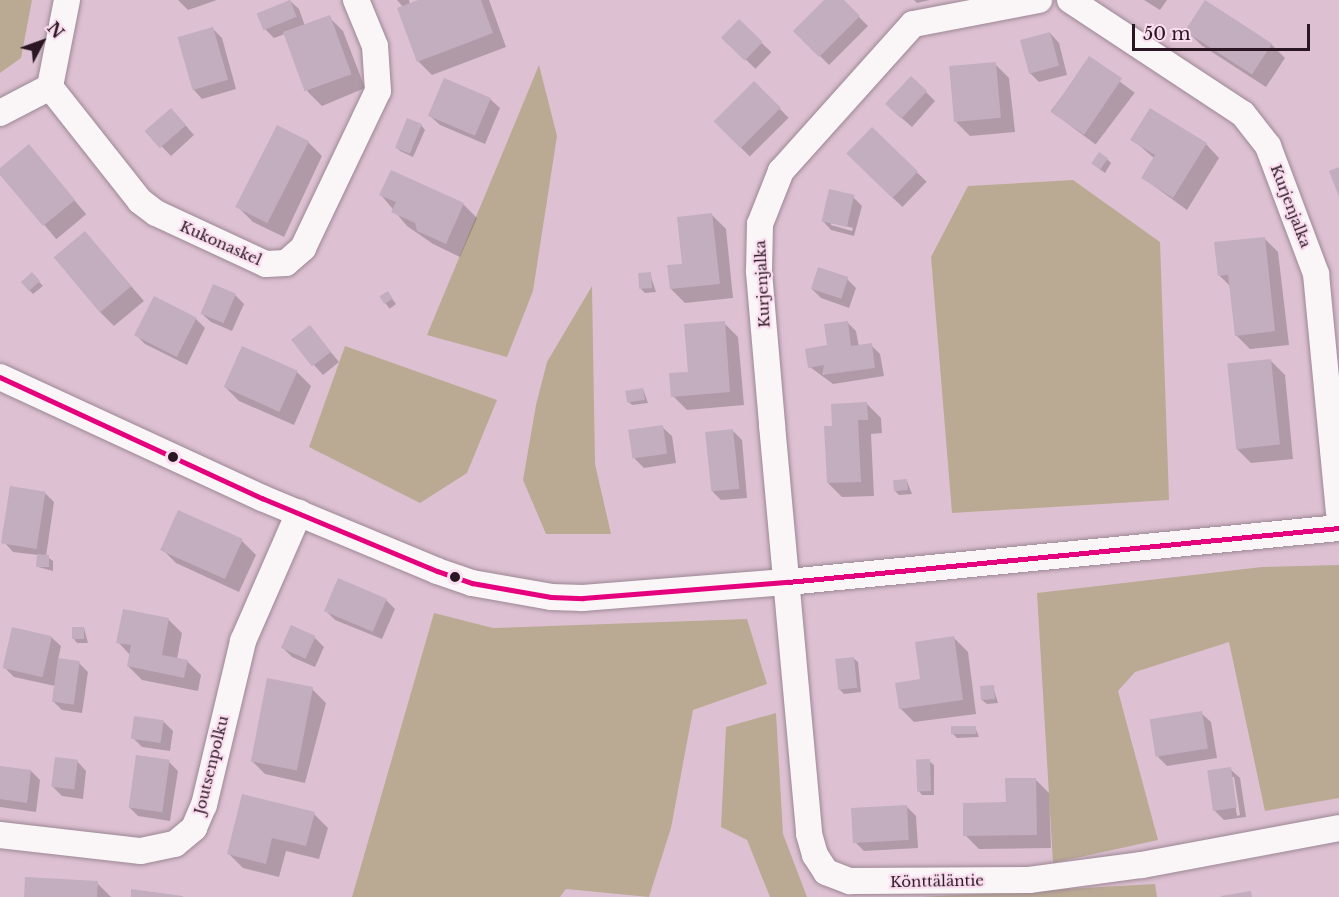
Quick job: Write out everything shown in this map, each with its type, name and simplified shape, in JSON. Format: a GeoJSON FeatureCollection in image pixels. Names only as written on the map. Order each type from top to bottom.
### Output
{"type":"FeatureCollection","features":[{"type":"Feature","properties":{"kind":"street"},"geometry":{"type":"LineString","coordinates":[[0,113],[50,87],[67,0]]}},
{"type":"Feature","properties":{"kind":"street","name":"Kukonaskel"},"geometry":{"type":"LineString","coordinates":[[50,87],[140,201],[156,213],[266,264],[286,264],[303,248],[378,91],[375,46],[356,0]]}},
{"type":"Feature","properties":{"kind":"street","name":"Kurjenjalka"},"geometry":{"type":"LineString","coordinates":[[788,582],[759,272],[760,224],[765,204],[781,171],[807,138],[913,24],[1039,0]]}},
{"type":"Feature","properties":{"kind":"street","name":"Kurjenjalka"},"geometry":{"type":"LineString","coordinates":[[1070,0],[1243,114],[1268,146],[1316,274],[1339,512]]}},
{"type":"Feature","properties":{"kind":"street"},"geometry":{"type":"LineString","coordinates":[[0,377],[299,513],[472,583],[542,596],[583,598],[788,582],[1339,528]]}},
{"type":"Feature","properties":{"kind":"street","name":"Joutsenpolku"},"geometry":{"type":"LineString","coordinates":[[0,835],[141,850],[175,844],[194,828],[204,804],[243,641],[299,513]]}},
{"type":"Feature","properties":{"kind":"street","name":"Könttäläntie"},"geometry":{"type":"LineString","coordinates":[[788,582],[809,834],[826,872],[850,881],[1029,880],[1142,865],[1339,828]]}},
{"type":"Feature","properties":{"kind":"shaded area"},"geometry":{"type":"Polygon","coordinates":[[[0,0],[32,0],[21,58],[0,73],[0,0]]]}},
{"type":"Feature","properties":{"kind":"shaded area"},"geometry":{"type":"Polygon","coordinates":[[[539,65],[557,136],[533,291],[507,357],[427,335],[539,65]]]}},
{"type":"Feature","properties":{"kind":"shaded area"},"geometry":{"type":"Polygon","coordinates":[[[1073,180],[1160,242],[1169,500],[952,513],[931,257],[968,186],[1073,180]]]}},
{"type":"Feature","properties":{"kind":"shaded area"},"geometry":{"type":"Polygon","coordinates":[[[592,286],[595,464],[611,534],[546,534],[523,480],[536,405],[547,362],[592,286]]]}},
{"type":"Feature","properties":{"kind":"shaded area"},"geometry":{"type":"Polygon","coordinates":[[[345,346],[497,400],[467,473],[420,503],[309,447],[345,346]]]}},
{"type":"Feature","properties":{"kind":"shaded area"},"geometry":{"type":"Polygon","coordinates":[[[1339,565],[1339,798],[1265,811],[1229,642],[1135,672],[1118,691],[1158,840],[1053,863],[1037,593],[1262,567],[1339,565]]]}},
{"type":"Feature","properties":{"kind":"shaded area"},"geometry":{"type":"Polygon","coordinates":[[[434,613],[493,628],[747,619],[767,684],[693,710],[671,828],[649,897],[566,889],[560,897],[352,897],[434,613]]]}},
{"type":"Feature","properties":{"kind":"shaded area"},"geometry":{"type":"Polygon","coordinates":[[[776,713],[783,834],[807,897],[770,897],[747,840],[721,827],[726,727],[776,713]]]}},
{"type":"Feature","properties":{"kind":"shaded area"},"geometry":{"type":"Polygon","coordinates":[[[1155,884],[1157,897],[921,897],[1155,884]]]}},
{"type":"Feature","properties":{"kind":"building"},"geometry":{"type":"Polygon","coordinates":[[[290,0],[297,17],[263,30],[257,13],[290,0]]]}},
{"type":"Feature","properties":{"kind":"building"},"geometry":{"type":"Polygon","coordinates":[[[418,0],[481,0],[493,33],[417,62],[397,8],[418,0]]]}},
{"type":"Feature","properties":{"kind":"building"},"geometry":{"type":"Polygon","coordinates":[[[824,0],[844,0],[860,16],[819,57],[793,31],[824,0]]]}},
{"type":"Feature","properties":{"kind":"building"},"geometry":{"type":"Polygon","coordinates":[[[1205,0],[1272,44],[1252,75],[1185,31],[1205,0]]]}},
{"type":"Feature","properties":{"kind":"building"},"geometry":{"type":"Polygon","coordinates":[[[330,15],[352,74],[305,91],[283,32],[330,15]]]}},
{"type":"Feature","properties":{"kind":"building"},"geometry":{"type":"Polygon","coordinates":[[[739,19],[763,42],[745,61],[721,38],[739,19]]]}},
{"type":"Feature","properties":{"kind":"building"},"geometry":{"type":"Polygon","coordinates":[[[213,27],[228,80],[193,90],[177,37],[213,27]]]}},
{"type":"Feature","properties":{"kind":"building"},"geometry":{"type":"Polygon","coordinates":[[[1050,32],[1059,66],[1029,74],[1020,40],[1050,32]]]}},
{"type":"Feature","properties":{"kind":"building"},"geometry":{"type":"Polygon","coordinates":[[[1089,56],[1122,78],[1084,135],[1051,112],[1089,56]]]}},
{"type":"Feature","properties":{"kind":"building"},"geometry":{"type":"Polygon","coordinates":[[[996,62],[1001,118],[954,122],[949,66],[996,62]]]}},
{"type":"Feature","properties":{"kind":"building"},"geometry":{"type":"Polygon","coordinates":[[[911,76],[927,91],[901,119],[885,104],[911,76]]]}},
{"type":"Feature","properties":{"kind":"building"},"geometry":{"type":"Polygon","coordinates":[[[444,78],[491,98],[475,136],[428,116],[444,78]]]}},
{"type":"Feature","properties":{"kind":"building"},"geometry":{"type":"Polygon","coordinates":[[[754,81],[781,108],[741,148],[714,121],[754,81]]]}},
{"type":"Feature","properties":{"kind":"building"},"geometry":{"type":"Polygon","coordinates":[[[171,108],[186,125],[160,148],[145,131],[171,108]]]}},
{"type":"Feature","properties":{"kind":"building"},"geometry":{"type":"Polygon","coordinates":[[[1150,108],[1207,143],[1173,198],[1141,178],[1155,155],[1130,140],[1150,108]]]}},
{"type":"Feature","properties":{"kind":"building"},"geometry":{"type":"Polygon","coordinates":[[[407,118],[422,124],[410,154],[395,148],[407,118]]]}},
{"type":"Feature","properties":{"kind":"building"},"geometry":{"type":"Polygon","coordinates":[[[277,125],[309,141],[267,223],[235,207],[277,125]]]}},
{"type":"Feature","properties":{"kind":"building"},"geometry":{"type":"Polygon","coordinates":[[[872,127],[918,171],[892,198],[846,154],[872,127]]]}},
{"type":"Feature","properties":{"kind":"building"},"geometry":{"type":"Polygon","coordinates":[[[29,144],[75,200],[43,226],[0,175],[0,168],[29,144]]]}},
{"type":"Feature","properties":{"kind":"building"},"geometry":{"type":"Polygon","coordinates":[[[1099,152],[1108,158],[1100,170],[1091,164],[1099,152]]]}},
{"type":"Feature","properties":{"kind":"building"},"geometry":{"type":"Polygon","coordinates":[[[1339,167],[1339,197],[1329,171],[1339,167]]]}},
{"type":"Feature","properties":{"kind":"building"},"geometry":{"type":"Polygon","coordinates":[[[391,170],[464,203],[446,244],[417,231],[415,223],[391,212],[396,202],[379,195],[391,170]]]}},
{"type":"Feature","properties":{"kind":"building"},"geometry":{"type":"Polygon","coordinates":[[[829,189],[854,195],[847,227],[822,221],[829,189]]]}},
{"type":"Feature","properties":{"kind":"building"},"geometry":{"type":"Polygon","coordinates":[[[712,213],[720,284],[670,289],[667,265],[682,264],[677,217],[712,213]]]}},
{"type":"Feature","properties":{"kind":"building"},"geometry":{"type":"Polygon","coordinates":[[[85,231],[131,286],[100,313],[54,257],[85,231]]]}},
{"type":"Feature","properties":{"kind":"building"},"geometry":{"type":"Polygon","coordinates":[[[1265,237],[1275,331],[1235,336],[1228,275],[1218,276],[1214,242],[1265,237]]]}},
{"type":"Feature","properties":{"kind":"building"},"geometry":{"type":"Polygon","coordinates":[[[818,267],[848,277],[841,299],[811,289],[818,267]]]}},
{"type":"Feature","properties":{"kind":"building"},"geometry":{"type":"Polygon","coordinates":[[[32,272],[40,281],[29,291],[21,282],[32,272]]]}},
{"type":"Feature","properties":{"kind":"building"},"geometry":{"type":"Polygon","coordinates":[[[651,272],[652,288],[639,289],[638,273],[651,272]]]}},
{"type":"Feature","properties":{"kind":"building"},"geometry":{"type":"Polygon","coordinates":[[[213,284],[236,294],[224,323],[200,313],[213,284]]]}},
{"type":"Feature","properties":{"kind":"building"},"geometry":{"type":"Polygon","coordinates":[[[388,291],[393,299],[384,304],[380,296],[388,291]]]}},
{"type":"Feature","properties":{"kind":"building"},"geometry":{"type":"Polygon","coordinates":[[[154,296],[197,318],[177,357],[134,335],[154,296]]]}},
{"type":"Feature","properties":{"kind":"building"},"geometry":{"type":"Polygon","coordinates":[[[725,321],[730,392],[671,397],[669,373],[688,372],[684,324],[725,321]]]}},
{"type":"Feature","properties":{"kind":"building"},"geometry":{"type":"Polygon","coordinates":[[[848,321],[851,346],[872,343],[875,368],[822,375],[824,365],[808,368],[805,349],[827,345],[824,324],[848,321]]]}},
{"type":"Feature","properties":{"kind":"building"},"geometry":{"type":"Polygon","coordinates":[[[310,325],[331,352],[312,367],[291,340],[310,325]]]}},
{"type":"Feature","properties":{"kind":"building"},"geometry":{"type":"Polygon","coordinates":[[[242,346],[298,371],[279,412],[224,387],[242,346]]]}},
{"type":"Feature","properties":{"kind":"building"},"geometry":{"type":"Polygon","coordinates":[[[1271,359],[1280,445],[1236,449],[1227,364],[1271,359]]]}},
{"type":"Feature","properties":{"kind":"building"},"geometry":{"type":"Polygon","coordinates":[[[643,388],[645,400],[627,403],[625,391],[643,388]]]}},
{"type":"Feature","properties":{"kind":"building"},"geometry":{"type":"Polygon","coordinates":[[[867,402],[868,420],[858,420],[861,482],[827,483],[824,426],[832,426],[831,404],[867,402]]]}},
{"type":"Feature","properties":{"kind":"building"},"geometry":{"type":"Polygon","coordinates":[[[663,425],[667,454],[632,459],[628,430],[663,425]]]}},
{"type":"Feature","properties":{"kind":"building"},"geometry":{"type":"Polygon","coordinates":[[[733,429],[739,489],[711,492],[705,432],[733,429]]]}},
{"type":"Feature","properties":{"kind":"building"},"geometry":{"type":"Polygon","coordinates":[[[907,479],[908,490],[894,491],[893,480],[907,479]]]}},
{"type":"Feature","properties":{"kind":"building"},"geometry":{"type":"Polygon","coordinates":[[[10,486],[46,492],[36,549],[1,543],[10,486]]]}},
{"type":"Feature","properties":{"kind":"building"},"geometry":{"type":"Polygon","coordinates":[[[178,510],[243,539],[225,579],[160,550],[178,510]]]}},
{"type":"Feature","properties":{"kind":"building"},"geometry":{"type":"Polygon","coordinates":[[[37,554],[49,555],[49,567],[36,567],[37,554]]]}},
{"type":"Feature","properties":{"kind":"building"},"geometry":{"type":"Polygon","coordinates":[[[338,578],[387,599],[373,632],[324,611],[338,578]]]}},
{"type":"Feature","properties":{"kind":"building"},"geometry":{"type":"Polygon","coordinates":[[[123,609],[169,618],[162,655],[188,660],[184,678],[127,666],[131,645],[116,643],[123,609]]]}},
{"type":"Feature","properties":{"kind":"building"},"geometry":{"type":"Polygon","coordinates":[[[291,625],[316,636],[305,659],[281,648],[291,625]]]}},
{"type":"Feature","properties":{"kind":"building"},"geometry":{"type":"Polygon","coordinates":[[[12,627],[52,636],[43,677],[3,668],[12,627]]]}},
{"type":"Feature","properties":{"kind":"building"},"geometry":{"type":"Polygon","coordinates":[[[72,627],[84,627],[84,639],[72,639],[72,627]]]}},
{"type":"Feature","properties":{"kind":"building"},"geometry":{"type":"Polygon","coordinates":[[[954,636],[963,700],[899,709],[895,683],[920,679],[915,642],[954,636]]]}},
{"type":"Feature","properties":{"kind":"building"},"geometry":{"type":"Polygon","coordinates":[[[854,657],[857,688],[838,690],[835,659],[854,657]]]}},
{"type":"Feature","properties":{"kind":"building"},"geometry":{"type":"Polygon","coordinates":[[[58,658],[80,661],[74,705],[52,702],[58,658]]]}},
{"type":"Feature","properties":{"kind":"building"},"geometry":{"type":"Polygon","coordinates":[[[267,678],[313,687],[297,770],[251,761],[267,678]]]}},
{"type":"Feature","properties":{"kind":"building"},"geometry":{"type":"Polygon","coordinates":[[[994,685],[995,699],[981,700],[980,686],[994,685]]]}},
{"type":"Feature","properties":{"kind":"building"},"geometry":{"type":"Polygon","coordinates":[[[1202,711],[1208,749],[1156,757],[1150,719],[1202,711]]]}},
{"type":"Feature","properties":{"kind":"building"},"geometry":{"type":"Polygon","coordinates":[[[134,716],[164,720],[161,743],[131,739],[134,716]]]}},
{"type":"Feature","properties":{"kind":"building"},"geometry":{"type":"Polygon","coordinates":[[[951,726],[976,726],[976,734],[951,734],[951,726]]]}},
{"type":"Feature","properties":{"kind":"building"},"geometry":{"type":"Polygon","coordinates":[[[136,755],[170,760],[162,812],[129,807],[136,755]]]}},
{"type":"Feature","properties":{"kind":"building"},"geometry":{"type":"Polygon","coordinates":[[[55,757],[78,760],[74,790],[51,787],[55,757]]]}},
{"type":"Feature","properties":{"kind":"building"},"geometry":{"type":"Polygon","coordinates":[[[916,759],[930,759],[931,791],[917,791],[916,759]]]}},
{"type":"Feature","properties":{"kind":"building"},"geometry":{"type":"Polygon","coordinates":[[[0,766],[31,770],[27,803],[0,799],[0,766]]]}},
{"type":"Feature","properties":{"kind":"building"},"geometry":{"type":"Polygon","coordinates":[[[1231,767],[1237,808],[1213,811],[1207,770],[1231,767]]]}},
{"type":"Feature","properties":{"kind":"building"},"geometry":{"type":"Polygon","coordinates":[[[1005,778],[1036,778],[1037,835],[963,836],[963,803],[1006,802],[1005,778]]]}},
{"type":"Feature","properties":{"kind":"building"},"geometry":{"type":"Polygon","coordinates":[[[242,794],[315,812],[306,846],[272,838],[266,864],[227,854],[242,794]]]}},
{"type":"Feature","properties":{"kind":"building"},"geometry":{"type":"Polygon","coordinates":[[[907,805],[909,840],[853,843],[851,808],[907,805]]]}},
{"type":"Feature","properties":{"kind":"building"},"geometry":{"type":"Polygon","coordinates":[[[25,877],[98,881],[97,897],[24,897],[25,877]]]}},
{"type":"Feature","properties":{"kind":"building"},"geometry":{"type":"Polygon","coordinates":[[[131,889],[183,896],[183,897],[131,897],[131,889]]]}},
{"type":"Feature","properties":{"kind":"building"},"geometry":{"type":"Polygon","coordinates":[[[1251,891],[1252,897],[1221,897],[1221,896],[1251,891]]]}},
{"type":"Feature","properties":{"kind":"transit line"},"geometry":{"type":"LineString","coordinates":[[0,377],[262,498],[437,571],[472,583],[551,597],[583,598],[788,582],[1339,528]]}}]}
